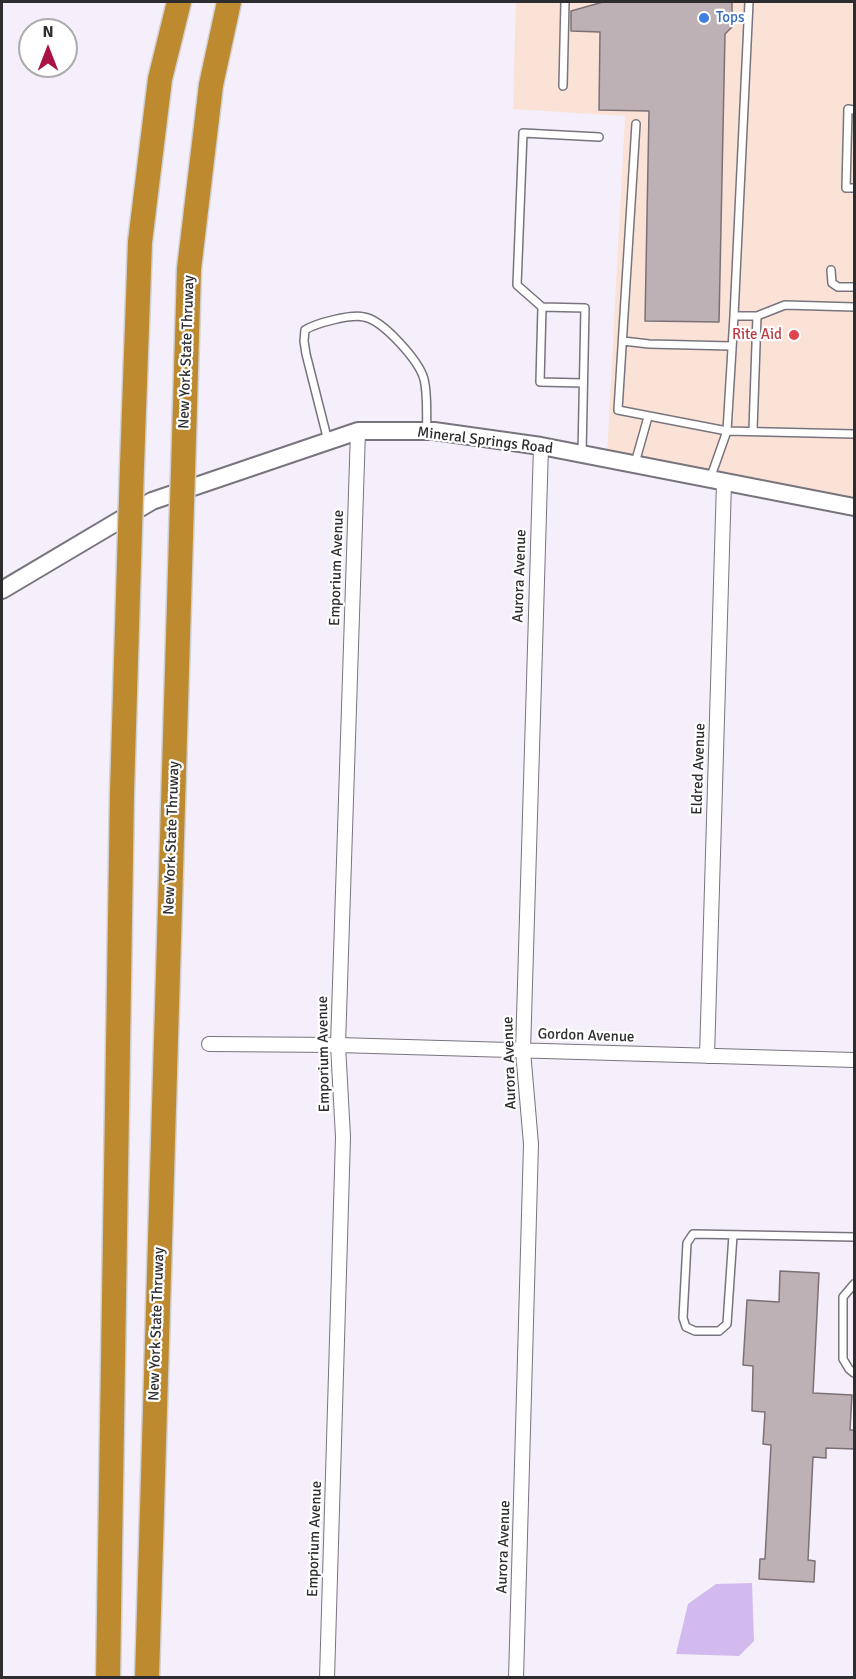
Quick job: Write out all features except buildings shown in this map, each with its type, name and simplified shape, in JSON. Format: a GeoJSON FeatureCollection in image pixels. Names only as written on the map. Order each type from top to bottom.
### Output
{"type":"FeatureCollection","features":[{"type":"Feature","properties":{"kind":"highway"},"geometry":{"type":"LineString","coordinates":[[108,1677],[122,793],[140,243],[160,80],[179,2]]}},
{"type":"Feature","properties":{"kind":"highway","name":"New York State Thruway"},"geometry":{"type":"LineString","coordinates":[[147,1677],[189,269],[211,85],[229,2]]}},
{"type":"Feature","properties":{"kind":"street","name":"Mineral Springs Road"},"geometry":{"type":"LineString","coordinates":[[2,590],[152,501],[358,430],[427,431],[541,447],[855,507]]}},
{"type":"Feature","properties":{"kind":"street","name":"Emporium Avenue"},"geometry":{"type":"LineString","coordinates":[[327,1677],[343,1137],[338,1045],[358,430]]}},
{"type":"Feature","properties":{"kind":"street","name":"Aurora Avenue"},"geometry":{"type":"LineString","coordinates":[[516,1677],[531,1144],[523,1051],[541,447]]}},
{"type":"Feature","properties":{"kind":"street","name":"Eldred Avenue"},"geometry":{"type":"LineString","coordinates":[[707,1056],[717,481]]}},
{"type":"Feature","properties":{"kind":"street","name":"Gordon Avenue"},"geometry":{"type":"LineString","coordinates":[[209,1044],[338,1045],[855,1060]]}},
{"type":"Feature","properties":{"kind":"lane"},"geometry":{"type":"LineString","coordinates":[[563,86],[566,2]]}},
{"type":"Feature","properties":{"kind":"lane"},"geometry":{"type":"LineString","coordinates":[[717,481],[726,431],[734,316],[749,2]]}},
{"type":"Feature","properties":{"kind":"lane"},"geometry":{"type":"LineString","coordinates":[[855,110],[849,109],[846,188],[855,188]]}},
{"type":"Feature","properties":{"kind":"lane"},"geometry":{"type":"LineString","coordinates":[[636,123],[618,410],[726,431],[855,434]]}},
{"type":"Feature","properties":{"kind":"lane"},"geometry":{"type":"LineString","coordinates":[[582,454],[585,308],[542,307],[517,285],[523,133],[599,137]]}},
{"type":"Feature","properties":{"kind":"lane"},"geometry":{"type":"LineString","coordinates":[[831,270],[832,283],[838,286],[855,287]]}},
{"type":"Feature","properties":{"kind":"lane"},"geometry":{"type":"LineString","coordinates":[[734,316],[757,316],[785,305],[855,306]]}},
{"type":"Feature","properties":{"kind":"lane"},"geometry":{"type":"LineString","coordinates":[[542,307],[540,382],[583,382]]}},
{"type":"Feature","properties":{"kind":"lane"},"geometry":{"type":"LineString","coordinates":[[328,441],[306,354],[305,330],[313,325],[361,316],[370,318],[381,326],[412,356],[424,380],[427,431]]}},
{"type":"Feature","properties":{"kind":"lane"},"geometry":{"type":"LineString","coordinates":[[753,430],[757,316]]}},
{"type":"Feature","properties":{"kind":"lane"},"geometry":{"type":"LineString","coordinates":[[623,341],[731,346]]}},
{"type":"Feature","properties":{"kind":"lane"},"geometry":{"type":"LineString","coordinates":[[635,465],[648,417]]}},
{"type":"Feature","properties":{"kind":"lane"},"geometry":{"type":"LineString","coordinates":[[733,1235],[726,1324],[719,1331],[695,1331],[686,1327],[683,1318],[687,1243],[693,1234],[855,1237]]}},
{"type":"Feature","properties":{"kind":"lane"},"geometry":{"type":"LineString","coordinates":[[855,1284],[843,1297],[843,1359],[849,1370],[855,1373]]}},
{"type":"Feature","properties":{"kind":"shaded area"},"geometry":{"type":"Polygon","coordinates":[[[516,2],[854,2],[854,502],[607,455],[625,116],[513,109],[516,2]]]}},
{"type":"Feature","properties":{"kind":"shaded area"},"geometry":{"type":"Polygon","coordinates":[[[752,1583],[754,1641],[739,1656],[676,1654],[688,1604],[716,1584],[752,1583]]]}},
{"type":"Feature","properties":{"kind":"place","name":"Tops"},"geometry":{"type":"Point","coordinates":[704,18]}},
{"type":"Feature","properties":{"kind":"place","name":"Rite Aid"},"geometry":{"type":"Point","coordinates":[794,335]}}]}
